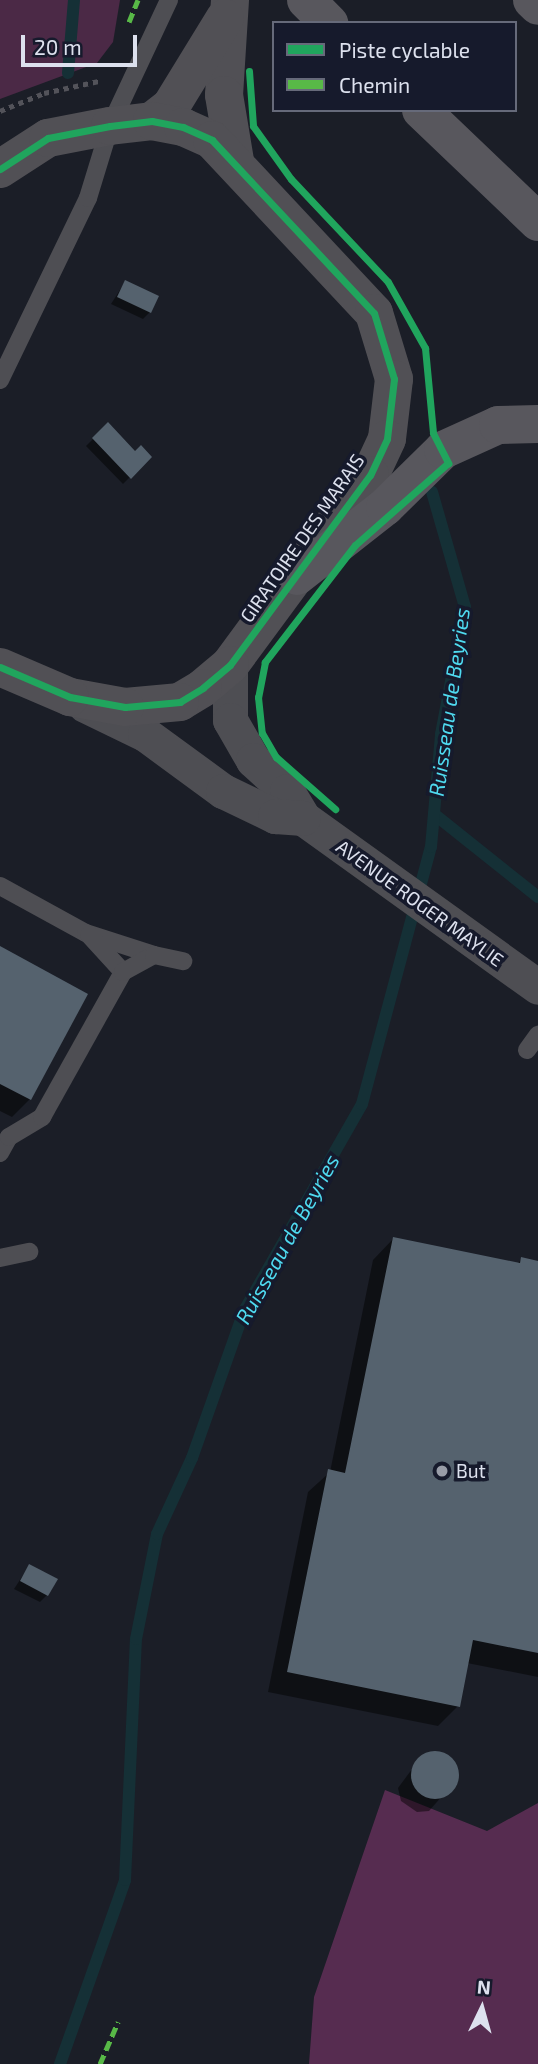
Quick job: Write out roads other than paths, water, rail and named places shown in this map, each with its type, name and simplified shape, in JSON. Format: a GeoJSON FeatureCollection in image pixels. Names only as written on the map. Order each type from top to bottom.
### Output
{"type":"FeatureCollection","features":[{"type":"Feature","properties":{"kind":"main road"},"geometry":{"type":"LineString","coordinates":[[532,0],[538,6]]}},
{"type":"Feature","properties":{"kind":"main road"},"geometry":{"type":"LineString","coordinates":[[423,112],[538,222]]}},
{"type":"Feature","properties":{"kind":"main road"},"geometry":{"type":"LineString","coordinates":[[297,576],[385,507],[443,450],[498,425],[538,424]]}},
{"type":"Feature","properties":{"kind":"street"},"geometry":{"type":"LineString","coordinates":[[152,121],[171,106],[228,8]]}},
{"type":"Feature","properties":{"kind":"street"},"geometry":{"type":"LineString","coordinates":[[228,8],[224,95],[235,161]]}},
{"type":"Feature","properties":{"kind":"street","name":"GIRATOIRE DES MARAIS"},"geometry":{"type":"LineString","coordinates":[[0,169],[85,131],[152,121],[183,127],[212,140],[235,161],[374,313],[394,379],[387,439],[370,475],[230,665],[203,688],[166,705],[125,707],[69,697],[0,667]]}},
{"type":"Feature","properties":{"kind":"street"},"geometry":{"type":"LineString","coordinates":[[0,137],[85,131]]}},
{"type":"Feature","properties":{"kind":"street","name":"AVENUE ROGER MAYLIE"},"geometry":{"type":"LineString","coordinates":[[230,665],[230,720],[253,760],[287,792],[303,818],[538,986]]}},
{"type":"Feature","properties":{"kind":"street","name":"AVENUE ROGER MAYLIE"},"geometry":{"type":"LineString","coordinates":[[69,697],[145,734],[223,791],[275,816],[303,818]]}},
{"type":"Feature","properties":{"kind":"lane"},"geometry":{"type":"LineString","coordinates":[[0,380],[88,198],[85,131],[169,0]]}},
{"type":"Feature","properties":{"kind":"lane"},"geometry":{"type":"LineString","coordinates":[[0,886],[86,933],[154,955],[183,961]]}},
{"type":"Feature","properties":{"kind":"lane"},"geometry":{"type":"LineString","coordinates":[[86,933],[123,972]]}},
{"type":"Feature","properties":{"kind":"lane"},"geometry":{"type":"LineString","coordinates":[[0,1153],[9,1137],[42,1117],[123,972],[154,955]]}},
{"type":"Feature","properties":{"kind":"lane"},"geometry":{"type":"LineString","coordinates":[[527,1050],[538,1035]]}},
{"type":"Feature","properties":{"kind":"lane"},"geometry":{"type":"LineString","coordinates":[[0,1258],[29,1252]]}},
{"type":"Feature","properties":{"kind":"waterway","name":"Ruisseau de Beyries"},"geometry":{"type":"LineString","coordinates":[[68,73],[74,0]]}},
{"type":"Feature","properties":{"kind":"waterway","name":"Ruisseau de Beyries"},"geometry":{"type":"LineString","coordinates":[[60,2064],[125,1880],[136,1639],[157,1534],[192,1458],[244,1311],[362,1104],[431,847],[441,734],[465,607],[432,492]]}},
{"type":"Feature","properties":{"kind":"waterway"},"geometry":{"type":"LineString","coordinates":[[434,814],[538,897]]}},
{"type":"Feature","properties":{"kind":"place","name":"But"},"geometry":{"type":"Point","coordinates":[442,1471]}}]}
